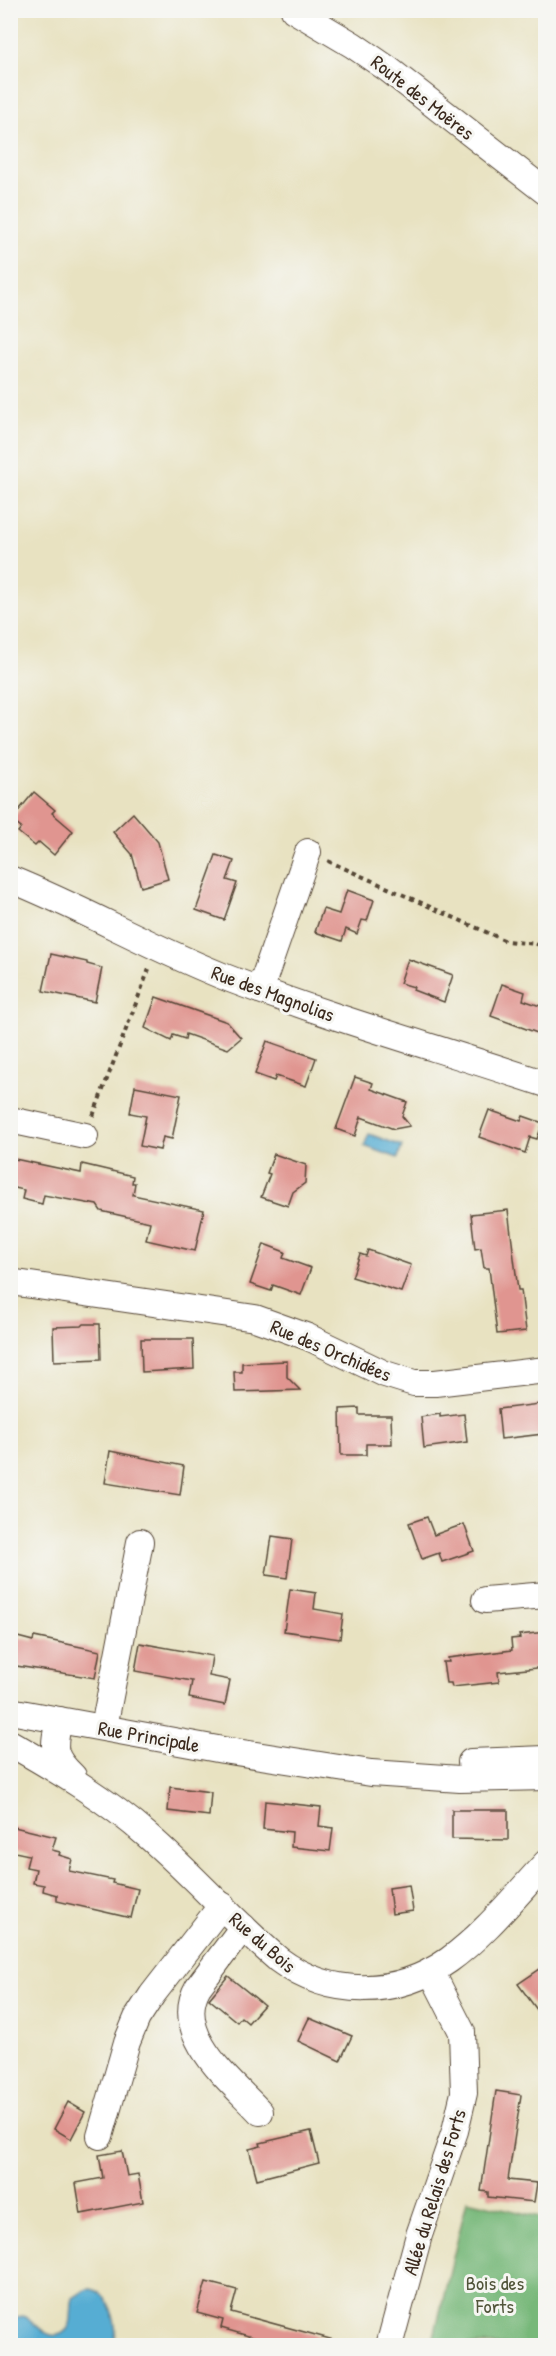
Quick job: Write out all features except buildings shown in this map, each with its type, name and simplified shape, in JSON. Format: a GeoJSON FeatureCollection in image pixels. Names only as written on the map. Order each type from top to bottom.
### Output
{"type":"FeatureCollection","features":[{"type":"Feature","properties":{"kind":"street","name":"Route des Moëres"},"geometry":{"type":"LineString","coordinates":[[294,10],[380,62],[546,192]]}},
{"type":"Feature","properties":{"kind":"street"},"geometry":{"type":"LineString","coordinates":[[260,990],[308,852]]}},
{"type":"Feature","properties":{"kind":"street","name":"Rue des Magnolias"},"geometry":{"type":"LineString","coordinates":[[10,879],[210,971],[260,990],[546,1084]]}},
{"type":"Feature","properties":{"kind":"street"},"geometry":{"type":"LineString","coordinates":[[10,1120],[85,1136]]}},
{"type":"Feature","properties":{"kind":"street","name":"Rue des Orchidées"},"geometry":{"type":"LineString","coordinates":[[10,1282],[255,1318],[308,1337],[379,1372],[414,1383],[435,1383],[546,1370]]}},
{"type":"Feature","properties":{"kind":"street"},"geometry":{"type":"LineString","coordinates":[[104,1728],[140,1542]]}},
{"type":"Feature","properties":{"kind":"street"},"geometry":{"type":"LineString","coordinates":[[485,1600],[546,1595]]}},
{"type":"Feature","properties":{"kind":"street"},"geometry":{"type":"LineString","coordinates":[[21,1713],[40,1760]]}},
{"type":"Feature","properties":{"kind":"street","name":"Rue Principale"},"geometry":{"type":"LineString","coordinates":[[21,1713],[353,1771],[483,1779],[546,1777]]}},
{"type":"Feature","properties":{"kind":"street","name":"Rue du Bois"},"geometry":{"type":"LineString","coordinates":[[59,1720],[54,1745],[57,1756],[66,1769],[86,1788]]}},
{"type":"Feature","properties":{"kind":"street","name":"Rue du Bois"},"geometry":{"type":"LineString","coordinates":[[10,1743],[86,1788],[144,1832],[288,1967],[298,1974],[327,1985],[347,1988],[376,1987],[397,1983],[431,1971],[451,1959],[471,1942],[546,1863]]}},
{"type":"Feature","properties":{"kind":"street","name":"Rue Principale"},"geometry":{"type":"LineString","coordinates":[[288,1760],[439,1763],[546,1759]]}},
{"type":"Feature","properties":{"kind":"street"},"geometry":{"type":"LineString","coordinates":[[100,2136],[125,2049],[137,2018],[152,1995],[222,1905]]}},
{"type":"Feature","properties":{"kind":"street"},"geometry":{"type":"LineString","coordinates":[[243,1927],[198,1987],[190,2005],[195,2033],[204,2049],[260,2112]]}},
{"type":"Feature","properties":{"kind":"street","name":"Allée du Relais des Forts"},"geometry":{"type":"LineString","coordinates":[[389,2346],[419,2235],[455,2131],[464,2094],[462,2032],[431,1971]]}},
{"type":"Feature","properties":{"kind":"path"},"geometry":{"type":"LineString","coordinates":[[308,852],[506,941],[546,945]]}},
{"type":"Feature","properties":{"kind":"path"},"geometry":{"type":"LineString","coordinates":[[85,1136],[158,947]]}},
{"type":"Feature","properties":{"kind":"green space","name":"Bois des Forts"},"geometry":{"type":"Polygon","coordinates":[[[467,2200],[545,2218],[545,2345],[432,2345],[467,2200]]]}},
{"type":"Feature","properties":{"kind":"water"},"geometry":{"type":"Polygon","coordinates":[[[369,1134],[402,1146],[398,1158],[364,1146],[369,1134]]]}},
{"type":"Feature","properties":{"kind":"water"},"geometry":{"type":"Polygon","coordinates":[[[91,2289],[104,2297],[112,2312],[115,2330],[114,2345],[11,2345],[11,2324],[22,2316],[51,2335],[64,2332],[70,2324],[73,2298],[91,2289]]]}}]}
